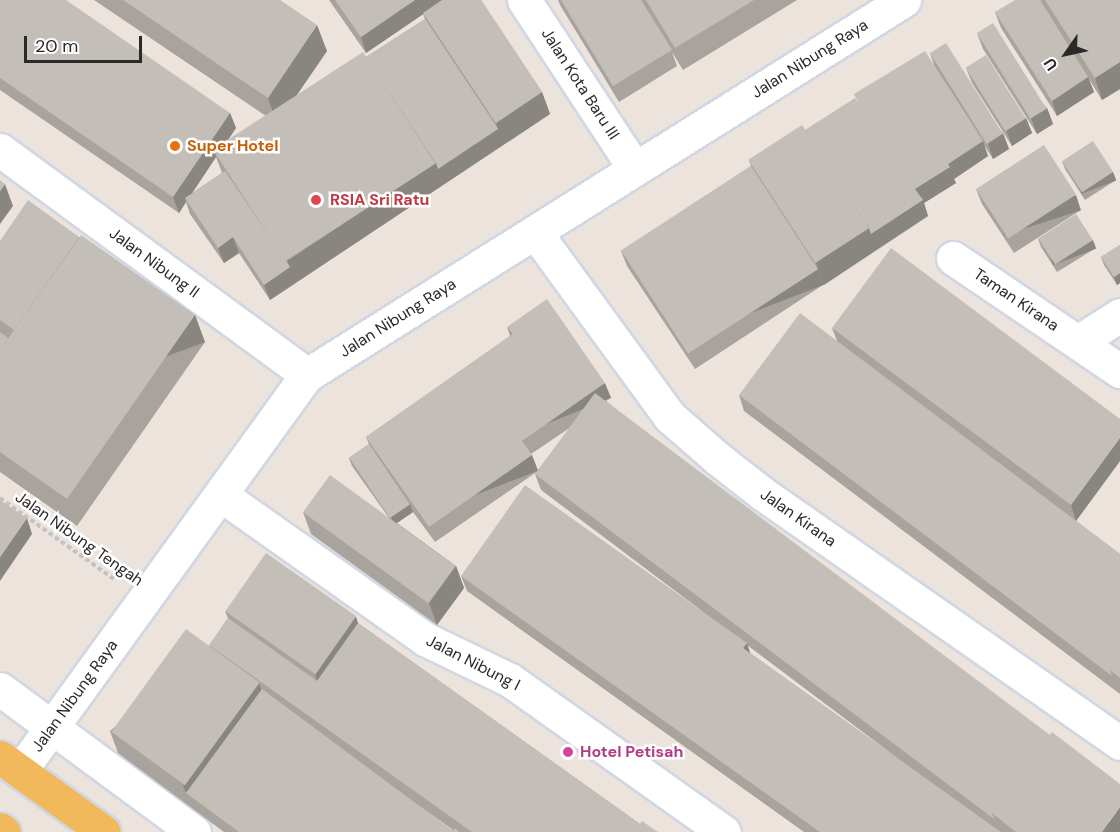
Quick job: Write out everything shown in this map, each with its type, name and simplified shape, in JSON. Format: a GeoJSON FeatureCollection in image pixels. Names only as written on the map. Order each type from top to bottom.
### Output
{"type":"FeatureCollection","features":[{"type":"Feature","properties":{"kind":"main road"},"geometry":{"type":"LineString","coordinates":[[10,764],[104,832]]}},
{"type":"Feature","properties":{"kind":"street","name":"Jalan Kota Baru III"},"geometry":{"type":"LineString","coordinates":[[524,0],[635,169]]}},
{"type":"Feature","properties":{"kind":"street","name":"Jalan Nibung Raya"},"geometry":{"type":"LineString","coordinates":[[10,764],[52,727],[308,375],[904,0]]}},
{"type":"Feature","properties":{"kind":"street","name":"Jalan Nibung II"},"geometry":{"type":"LineString","coordinates":[[0,150],[308,375]]}},
{"type":"Feature","properties":{"kind":"street","name":"Jalan Kirana"},"geometry":{"type":"LineString","coordinates":[[535,232],[669,416],[717,458],[763,494],[1120,743]]}},
{"type":"Feature","properties":{"kind":"street","name":"Taman Kirana"},"geometry":{"type":"LineString","coordinates":[[953,258],[1120,371]]}},
{"type":"Feature","properties":{"kind":"street"},"geometry":{"type":"LineString","coordinates":[[1078,342],[1120,315]]}},
{"type":"Feature","properties":{"kind":"street","name":"Jalan Nibung I"},"geometry":{"type":"LineString","coordinates":[[221,495],[425,639],[510,680],[724,832]]}},
{"type":"Feature","properties":{"kind":"street"},"geometry":{"type":"LineString","coordinates":[[0,689],[194,832]]}},
{"type":"Feature","properties":{"kind":"path","name":"Jalan Nibung Tengah"},"geometry":{"type":"LineString","coordinates":[[0,498],[144,600]]}},
{"type":"Feature","properties":{"kind":"building"},"geometry":{"type":"Polygon","coordinates":[[[0,0],[66,0],[230,113],[173,197],[0,78],[0,0]]]}},
{"type":"Feature","properties":{"kind":"building"},"geometry":{"type":"Polygon","coordinates":[[[123,0],[280,0],[317,25],[268,98],[123,0]]]}},
{"type":"Feature","properties":{"kind":"building"},"geometry":{"type":"Polygon","coordinates":[[[335,0],[415,0],[361,37],[335,0]]]}},
{"type":"Feature","properties":{"kind":"building"},"geometry":{"type":"Polygon","coordinates":[[[442,0],[481,0],[542,92],[496,123],[423,13],[442,0]]]}},
{"type":"Feature","properties":{"kind":"building"},"geometry":{"type":"Polygon","coordinates":[[[561,0],[641,0],[672,50],[613,86],[561,0]]]}},
{"type":"Feature","properties":{"kind":"building"},"geometry":{"type":"Polygon","coordinates":[[[646,0],[754,0],[675,48],[646,0]]]}},
{"type":"Feature","properties":{"kind":"building"},"geometry":{"type":"Polygon","coordinates":[[[1015,0],[1040,0],[1088,77],[1052,101],[995,12],[1015,0]]]}},
{"type":"Feature","properties":{"kind":"building"},"geometry":{"type":"Polygon","coordinates":[[[1045,0],[1120,0],[1120,62],[1095,78],[1045,0]]]}},
{"type":"Feature","properties":{"kind":"building"},"geometry":{"type":"Polygon","coordinates":[[[425,19],[498,129],[438,169],[366,57],[425,19]]]}},
{"type":"Feature","properties":{"kind":"building"},"geometry":{"type":"Polygon","coordinates":[[[993,23],[1047,109],[1030,119],[977,33],[993,23]]]}},
{"type":"Feature","properties":{"kind":"building"},"geometry":{"type":"Polygon","coordinates":[[[946,43],[1003,134],[987,144],[930,53],[946,43]]]}},
{"type":"Feature","properties":{"kind":"building"},"geometry":{"type":"Polygon","coordinates":[[[925,51],[983,141],[948,164],[950,167],[915,189],[923,200],[871,234],[805,130],[855,98],[858,102],[854,94],[925,51]]]}},
{"type":"Feature","properties":{"kind":"building"},"geometry":{"type":"Polygon","coordinates":[[[363,52],[435,164],[285,261],[213,149],[363,52]]]}},
{"type":"Feature","properties":{"kind":"building"},"geometry":{"type":"Polygon","coordinates":[[[986,55],[1026,119],[1005,131],[966,68],[986,55]]]}},
{"type":"Feature","properties":{"kind":"building"},"geometry":{"type":"Polygon","coordinates":[[[802,125],[869,228],[815,263],[748,160],[802,125]]]}},
{"type":"Feature","properties":{"kind":"building"},"geometry":{"type":"Polygon","coordinates":[[[1093,141],[1113,172],[1082,192],[1062,161],[1093,141]]]}},
{"type":"Feature","properties":{"kind":"building"},"geometry":{"type":"Polygon","coordinates":[[[1044,145],[1076,194],[1008,239],[976,189],[1044,145]]]}},
{"type":"Feature","properties":{"kind":"building"},"geometry":{"type":"Polygon","coordinates":[[[751,166],[818,269],[688,354],[621,250],[751,166]]]}},
{"type":"Feature","properties":{"kind":"building"},"geometry":{"type":"Polygon","coordinates":[[[225,171],[290,267],[264,285],[233,237],[218,248],[185,198],[225,171]]]}},
{"type":"Feature","properties":{"kind":"building"},"geometry":{"type":"Polygon","coordinates":[[[0,180],[5,184],[0,191],[0,180]]]}},
{"type":"Feature","properties":{"kind":"building"},"geometry":{"type":"Polygon","coordinates":[[[28,200],[79,237],[14,330],[0,320],[0,241],[28,200]]]}},
{"type":"Feature","properties":{"kind":"building"},"geometry":{"type":"Polygon","coordinates":[[[1076,214],[1093,240],[1055,265],[1038,239],[1076,214]]]}},
{"type":"Feature","properties":{"kind":"building"},"geometry":{"type":"Polygon","coordinates":[[[81,235],[195,315],[67,499],[0,452],[0,350],[81,235]]]}},
{"type":"Feature","properties":{"kind":"building"},"geometry":{"type":"Polygon","coordinates":[[[1120,245],[1120,273],[1114,277],[1101,257],[1120,245]]]}},
{"type":"Feature","properties":{"kind":"building"},"geometry":{"type":"Polygon","coordinates":[[[891,248],[1120,419],[1120,438],[1071,505],[832,328],[891,248]]]}},
{"type":"Feature","properties":{"kind":"building"},"geometry":{"type":"Polygon","coordinates":[[[547,299],[605,383],[522,441],[532,455],[429,527],[366,437],[513,334],[507,327],[547,299]]]}},
{"type":"Feature","properties":{"kind":"building"},"geometry":{"type":"Polygon","coordinates":[[[800,313],[1120,554],[1120,657],[1110,670],[1112,676],[739,395],[800,313]]]}},
{"type":"Feature","properties":{"kind":"building"},"geometry":{"type":"Polygon","coordinates":[[[0,332],[8,338],[0,350],[0,332]]]}},
{"type":"Feature","properties":{"kind":"building"},"geometry":{"type":"Polygon","coordinates":[[[595,393],[1050,735],[992,813],[994,819],[535,474],[595,393]]]}},
{"type":"Feature","properties":{"kind":"building"},"geometry":{"type":"Polygon","coordinates":[[[369,444],[410,505],[390,518],[349,457],[369,444]]]}},
{"type":"Feature","properties":{"kind":"building"},"geometry":{"type":"Polygon","coordinates":[[[330,475],[455,566],[428,603],[303,512],[330,475]]]}},
{"type":"Feature","properties":{"kind":"building"},"geometry":{"type":"Polygon","coordinates":[[[525,485],[747,643],[743,648],[1001,832],[820,832],[461,576],[525,485]]]}},
{"type":"Feature","properties":{"kind":"building"},"geometry":{"type":"Polygon","coordinates":[[[0,500],[27,518],[0,557],[0,500]]]}},
{"type":"Feature","properties":{"kind":"building"},"geometry":{"type":"Polygon","coordinates":[[[266,553],[356,616],[315,674],[225,611],[266,553]]]}},
{"type":"Feature","properties":{"kind":"building"},"geometry":{"type":"Polygon","coordinates":[[[228,618],[317,681],[358,623],[640,824],[634,832],[472,832],[209,645],[228,618]]]}},
{"type":"Feature","properties":{"kind":"building"},"geometry":{"type":"Polygon","coordinates":[[[186,629],[260,682],[185,785],[111,732],[186,629]]]}},
{"type":"Feature","properties":{"kind":"building"},"geometry":{"type":"Polygon","coordinates":[[[1120,657],[1120,678],[1110,670],[1120,657]]]}},
{"type":"Feature","properties":{"kind":"building"},"geometry":{"type":"Polygon","coordinates":[[[262,689],[453,831],[239,832],[186,793],[262,689]]]}},
{"type":"Feature","properties":{"kind":"building"},"geometry":{"type":"Polygon","coordinates":[[[1052,732],[1120,784],[1120,807],[1102,832],[1016,832],[992,813],[1052,732]]]}},
{"type":"Feature","properties":{"kind":"building"},"geometry":{"type":"Polygon","coordinates":[[[642,821],[658,832],[634,832],[642,821]]]}},
{"type":"Feature","properties":{"kind":"place","name":"Super Hotel"},"geometry":{"type":"Point","coordinates":[175,146]}},
{"type":"Feature","properties":{"kind":"place","name":"RSIA Sri Ratu"},"geometry":{"type":"Point","coordinates":[316,200]}},
{"type":"Feature","properties":{"kind":"place","name":"Hotel Petisah"},"geometry":{"type":"Point","coordinates":[568,752]}}]}
